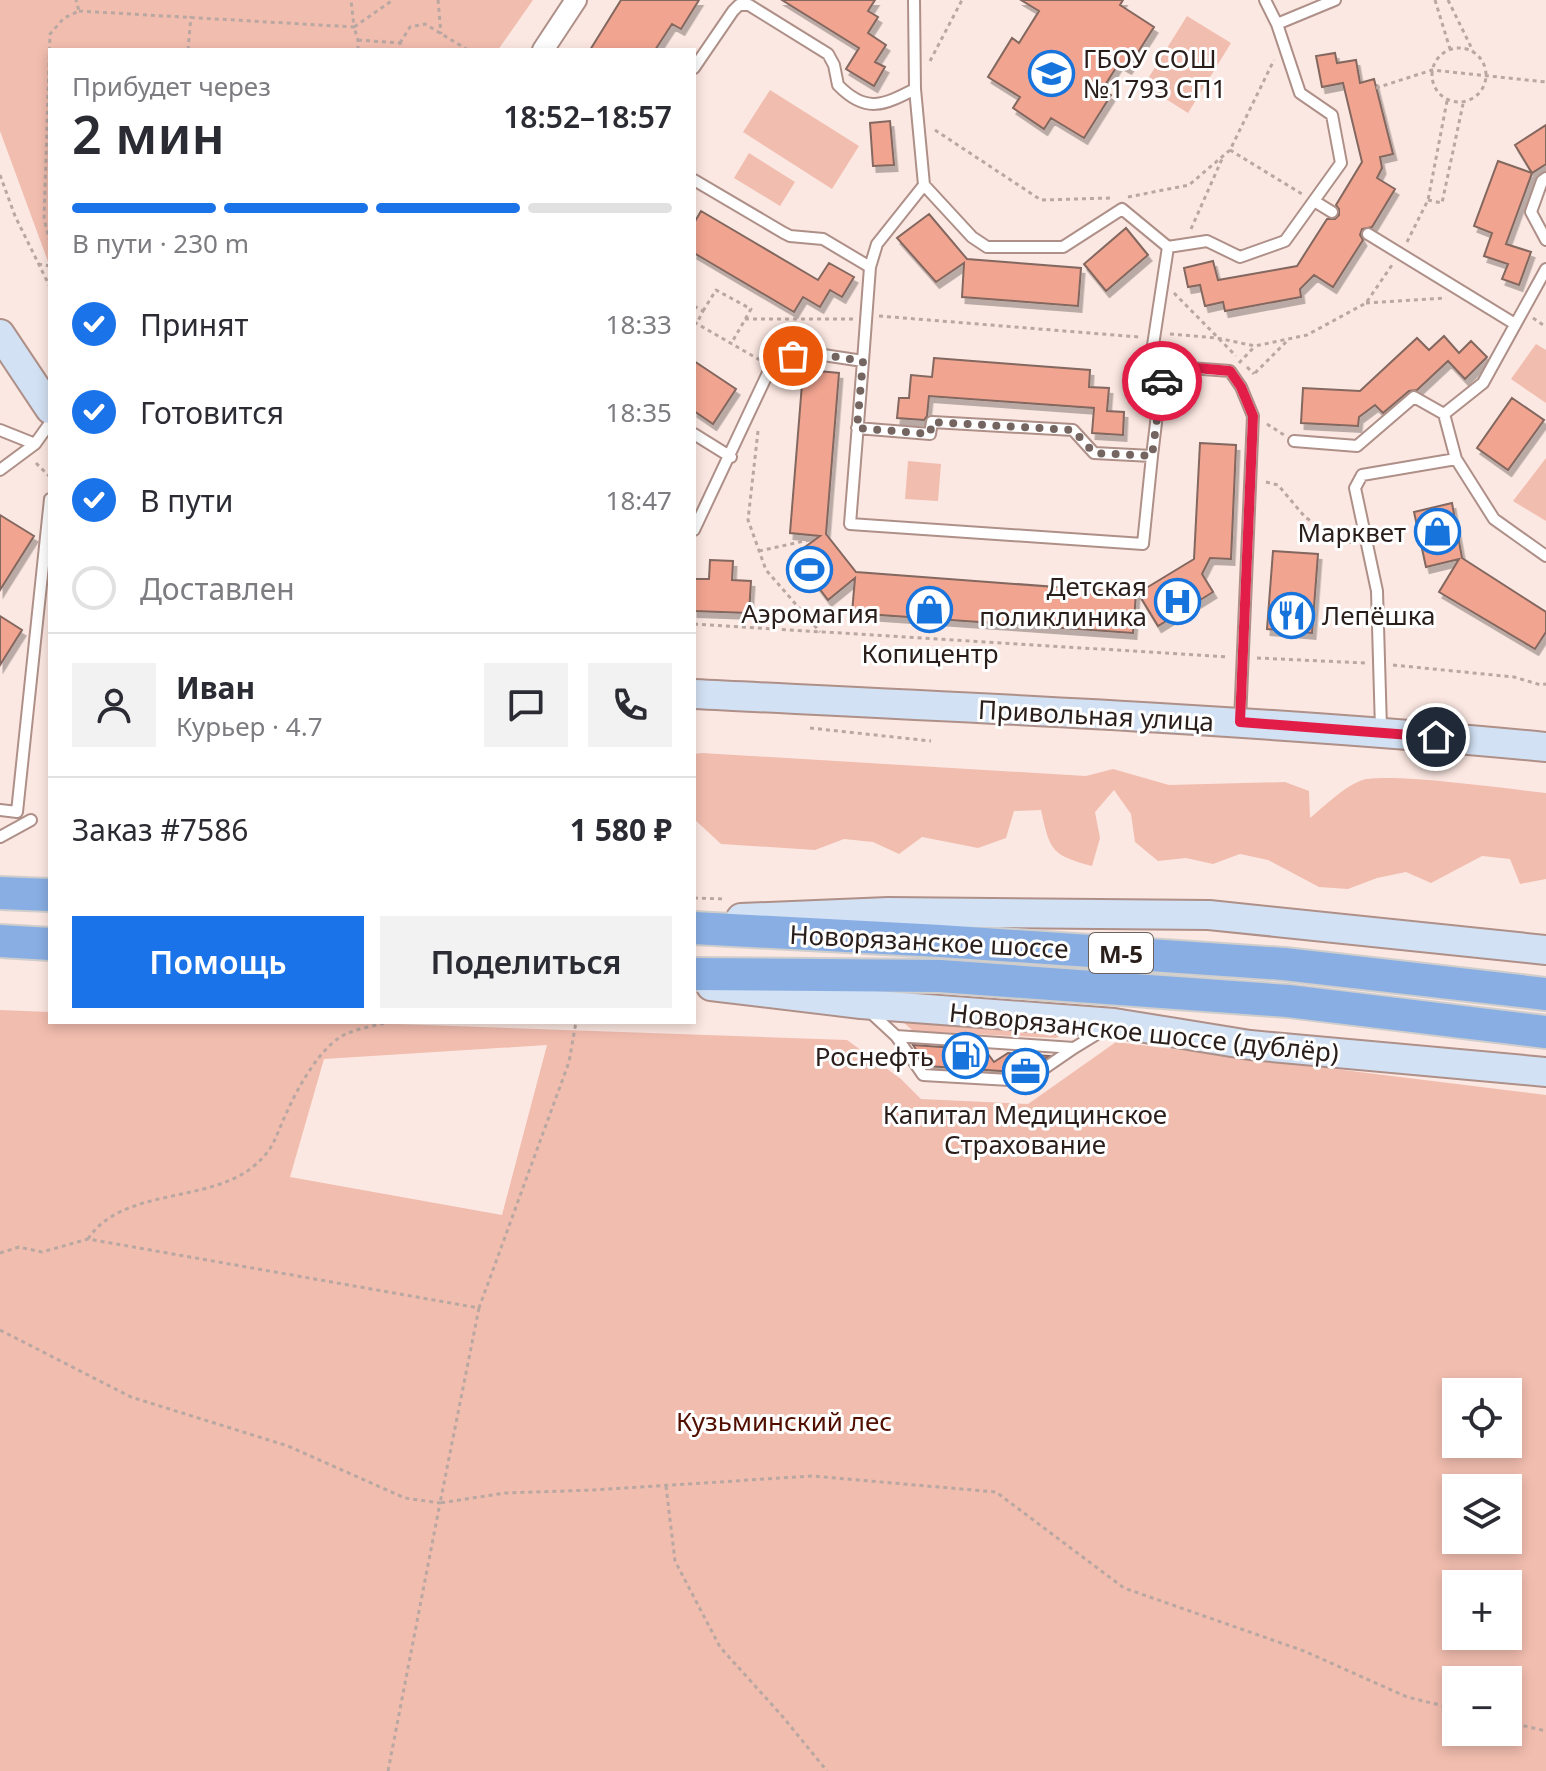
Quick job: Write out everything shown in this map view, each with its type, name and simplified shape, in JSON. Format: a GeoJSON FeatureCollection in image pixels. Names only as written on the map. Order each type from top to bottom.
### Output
{"type":"FeatureCollection","features":[{"type":"Feature","properties":{"kind":"highway"},"geometry":{"type":"LineString","coordinates":[[0,893],[48,895]]}},
{"type":"Feature","properties":{"kind":"highway","name":"Новорязанское шоссе"},"geometry":{"type":"LineString","coordinates":[[696,928],[1284,964],[1546,994]]}},
{"type":"Feature","properties":{"kind":"highway"},"geometry":{"type":"LineString","coordinates":[[0,941],[48,944]]}},
{"type":"Feature","properties":{"kind":"highway","name":"Новорязанское шоссе"},"geometry":{"type":"LineString","coordinates":[[696,974],[940,976],[1288,1001],[1546,1032]]}},
{"type":"Feature","properties":{"kind":"main road"},"geometry":{"type":"LineString","coordinates":[[0,334],[48,406]]}},
{"type":"Feature","properties":{"kind":"main road","name":"Привольная улица"},"geometry":{"type":"LineString","coordinates":[[696,694],[1240,722],[1381,731],[1546,747]]}},
{"type":"Feature","properties":{"kind":"main road"},"geometry":{"type":"LineString","coordinates":[[696,919],[888,912],[1209,915],[1546,950]]}},
{"type":"Feature","properties":{"kind":"main road","name":"Новорязанское шоссе (дублёр)"},"geometry":{"type":"LineString","coordinates":[[696,984],[861,1004],[1114,1023],[1250,1045],[1546,1072]]}},
{"type":"Feature","properties":{"kind":"street"},"geometry":{"type":"LineString","coordinates":[[544,48],[576,0]]}},
{"type":"Feature","properties":{"kind":"lane"},"geometry":{"type":"LineString","coordinates":[[914,0],[915,89],[924,185],[972,237],[987,247],[1063,247],[1122,209],[1168,247],[1207,241],[1240,257],[1285,241],[1341,163],[1332,115],[1300,93],[1277,24],[1265,0]]}},
{"type":"Feature","properties":{"kind":"lane"},"geometry":{"type":"LineString","coordinates":[[1277,24],[1335,0]]}},
{"type":"Feature","properties":{"kind":"lane"},"geometry":{"type":"LineString","coordinates":[[696,65],[733,11],[739,5],[749,5],[828,54],[838,85],[869,106],[888,103],[915,89]]}},
{"type":"Feature","properties":{"kind":"lane"},"geometry":{"type":"LineString","coordinates":[[1546,178],[1542,181],[1531,212],[1546,240]]}},
{"type":"Feature","properties":{"kind":"lane"},"geometry":{"type":"LineString","coordinates":[[696,181],[790,236],[823,239],[870,267]]}},
{"type":"Feature","properties":{"kind":"lane"},"geometry":{"type":"LineString","coordinates":[[924,185],[877,244],[870,267],[850,524],[1143,544],[1163,365]]}},
{"type":"Feature","properties":{"kind":"lane"},"geometry":{"type":"LineString","coordinates":[[1314,201],[1332,212]]}},
{"type":"Feature","properties":{"kind":"lane"},"geometry":{"type":"LineString","coordinates":[[1368,234],[1515,324]]}},
{"type":"Feature","properties":{"kind":"lane"},"geometry":{"type":"LineString","coordinates":[[1168,247],[1150,365],[1230,371],[1241,387],[1253,416],[1240,722]]}},
{"type":"Feature","properties":{"kind":"lane"},"geometry":{"type":"LineString","coordinates":[[1444,414],[1483,383],[1546,269]]}},
{"type":"Feature","properties":{"kind":"lane"},"geometry":{"type":"LineString","coordinates":[[696,526],[775,358],[810,353],[863,361]]}},
{"type":"Feature","properties":{"kind":"lane"},"geometry":{"type":"LineString","coordinates":[[1294,441],[1357,446],[1414,397],[1444,414],[1456,459],[1494,519],[1546,556]]}},
{"type":"Feature","properties":{"kind":"lane"},"geometry":{"type":"LineString","coordinates":[[857,428],[930,434],[932,422],[1073,430],[1094,453],[1152,456]]}},
{"type":"Feature","properties":{"kind":"lane"},"geometry":{"type":"LineString","coordinates":[[0,470],[35,444],[48,426]]}},
{"type":"Feature","properties":{"kind":"lane"},"geometry":{"type":"LineString","coordinates":[[0,430],[35,444]]}},
{"type":"Feature","properties":{"kind":"lane"},"geometry":{"type":"LineString","coordinates":[[696,435],[731,457]]}},
{"type":"Feature","properties":{"kind":"lane"},"geometry":{"type":"LineString","coordinates":[[1381,731],[1377,591],[1355,488],[1362,475],[1456,459]]}},
{"type":"Feature","properties":{"kind":"lane"},"geometry":{"type":"LineString","coordinates":[[0,810],[17,812],[48,518]]}},
{"type":"Feature","properties":{"kind":"lane"},"geometry":{"type":"LineString","coordinates":[[0,837],[31,820]]}},
{"type":"Feature","properties":{"kind":"lane"},"geometry":{"type":"LineString","coordinates":[[861,1004],[896,1036],[923,1075],[1026,1081],[1114,1023]]}},
{"type":"Feature","properties":{"kind":"lane"},"geometry":{"type":"LineString","coordinates":[[896,1036],[965,1044],[1074,1048]]}},
{"type":"Feature","properties":{"kind":"lane"},"geometry":{"type":"LineString","coordinates":[[939,1066],[946,1076]]}},
{"type":"Feature","properties":{"kind":"lane"},"geometry":{"type":"LineString","coordinates":[[959,1068],[966,1078]]}},
{"type":"Feature","properties":{"kind":"lane"},"geometry":{"type":"LineString","coordinates":[[982,1069],[989,1079]]}},
{"type":"Feature","properties":{"kind":"path"},"geometry":{"type":"LineString","coordinates":[[76,0],[79,11]]}},
{"type":"Feature","properties":{"kind":"path"},"geometry":{"type":"LineString","coordinates":[[351,0],[358,48]]}},
{"type":"Feature","properties":{"kind":"path"},"geometry":{"type":"LineString","coordinates":[[50,48],[50,34],[64,18],[79,11],[354,27],[393,0]]}},
{"type":"Feature","properties":{"kind":"path"},"geometry":{"type":"LineString","coordinates":[[438,0],[441,34]]}},
{"type":"Feature","properties":{"kind":"path"},"geometry":{"type":"LineString","coordinates":[[915,89],[962,0]]}},
{"type":"Feature","properties":{"kind":"path"},"geometry":{"type":"LineString","coordinates":[[1435,0],[1450,49]]}},
{"type":"Feature","properties":{"kind":"path"},"geometry":{"type":"LineString","coordinates":[[1448,0],[1473,52],[1483,61],[1486,77],[1479,94],[1463,102],[1447,101],[1433,85],[1432,70],[1438,57],[1450,49],[1473,52]]}},
{"type":"Feature","properties":{"kind":"path"},"geometry":{"type":"LineString","coordinates":[[188,48],[191,16]]}},
{"type":"Feature","properties":{"kind":"path"},"geometry":{"type":"LineString","coordinates":[[400,43],[410,27],[425,24],[465,48]]}},
{"type":"Feature","properties":{"kind":"path"},"geometry":{"type":"LineString","coordinates":[[358,40],[400,43]]}},
{"type":"Feature","properties":{"kind":"path"},"geometry":{"type":"LineString","coordinates":[[400,43],[402,48]]}},
{"type":"Feature","properties":{"kind":"path"},"geometry":{"type":"LineString","coordinates":[[918,120],[1041,200],[1123,198],[1189,185],[1230,150],[1283,43]]}},
{"type":"Feature","properties":{"kind":"path"},"geometry":{"type":"LineString","coordinates":[[1376,88],[1432,70],[1546,82]]}},
{"type":"Feature","properties":{"kind":"path"},"geometry":{"type":"LineString","coordinates":[[48,96],[44,219],[48,234]]}},
{"type":"Feature","properties":{"kind":"path"},"geometry":{"type":"LineString","coordinates":[[1366,303],[1400,254],[1428,200],[1447,101]]}},
{"type":"Feature","properties":{"kind":"path"},"geometry":{"type":"LineString","coordinates":[[1428,200],[1442,203],[1463,102]]}},
{"type":"Feature","properties":{"kind":"path"},"geometry":{"type":"LineString","coordinates":[[1230,150],[1314,201]]}},
{"type":"Feature","properties":{"kind":"path"},"geometry":{"type":"LineString","coordinates":[[1184,245],[1224,155]]}},
{"type":"Feature","properties":{"kind":"path"},"geometry":{"type":"LineString","coordinates":[[0,175],[15,216],[48,283]]}},
{"type":"Feature","properties":{"kind":"path"},"geometry":{"type":"LineString","coordinates":[[38,264],[48,266]]}},
{"type":"Feature","properties":{"kind":"path"},"geometry":{"type":"LineString","coordinates":[[1163,281],[1217,338]]}},
{"type":"Feature","properties":{"kind":"path"},"geometry":{"type":"LineString","coordinates":[[696,322],[716,290],[751,309],[731,344]]}},
{"type":"Feature","properties":{"kind":"path"},"geometry":{"type":"LineString","coordinates":[[745,319],[867,317],[1136,337],[1155,333],[1217,338],[1255,346],[1307,335],[1366,303],[1470,297]]}},
{"type":"Feature","properties":{"kind":"path"},"geometry":{"type":"LineString","coordinates":[[696,307],[703,311]]}},
{"type":"Feature","properties":{"kind":"path"},"geometry":{"type":"LineString","coordinates":[[696,324],[771,367]]}},
{"type":"Feature","properties":{"kind":"path"},"geometry":{"type":"LineString","coordinates":[[1241,387],[1286,341]]}},
{"type":"Feature","properties":{"kind":"path"},"geometry":{"type":"LineString","coordinates":[[1230,371],[1255,346]]}},
{"type":"Feature","properties":{"kind":"path"},"geometry":{"type":"LineString","coordinates":[[1253,416],[1294,441]]}},
{"type":"Feature","properties":{"kind":"path"},"geometry":{"type":"LineString","coordinates":[[758,430],[748,520],[766,570],[820,632]]}},
{"type":"Feature","properties":{"kind":"path"},"geometry":{"type":"LineString","coordinates":[[37,464],[48,475]]}},
{"type":"Feature","properties":{"kind":"path"},"geometry":{"type":"LineString","coordinates":[[1251,479],[1278,485],[1305,517],[1345,543],[1366,542]]}},
{"type":"Feature","properties":{"kind":"path"},"geometry":{"type":"LineString","coordinates":[[759,551],[809,540]]}},
{"type":"Feature","properties":{"kind":"path"},"geometry":{"type":"LineString","coordinates":[[696,624],[1243,658],[1377,663],[1514,677],[1546,684]]}},
{"type":"Feature","properties":{"kind":"path"},"geometry":{"type":"LineString","coordinates":[[810,728],[931,741]]}},
{"type":"Feature","properties":{"kind":"path"},"geometry":{"type":"LineString","coordinates":[[88,1239],[121,1211],[233,1180],[254,1165],[275,1144],[308,1072],[327,1049],[346,1033],[382,1024]]}},
{"type":"Feature","properties":{"kind":"path"},"geometry":{"type":"LineString","coordinates":[[388,1771],[479,1308],[569,1062],[576,1024]]}},
{"type":"Feature","properties":{"kind":"path"},"geometry":{"type":"LineString","coordinates":[[0,1253],[19,1247],[42,1252],[88,1239],[479,1308]]}},
{"type":"Feature","properties":{"kind":"path"},"geometry":{"type":"LineString","coordinates":[[0,1330],[131,1397],[288,1446],[405,1498],[440,1503],[505,1493],[812,1476],[996,1492],[1124,1588],[1304,1651],[1407,1697],[1442,1706]]}},
{"type":"Feature","properties":{"kind":"path"},"geometry":{"type":"LineString","coordinates":[[666,1485],[675,1561],[720,1647],[827,1771]]}},
{"type":"Feature","properties":{"kind":"path"},"geometry":{"type":"LineString","coordinates":[[1522,1725],[1546,1731]]}},
{"type":"Feature","properties":{"kind":"green space"},"geometry":{"type":"Polygon","coordinates":[[[0,0],[533,0],[499,48],[48,48],[48,262],[0,131],[0,0]]]}},
{"type":"Feature","properties":{"kind":"green space"},"geometry":{"type":"Polygon","coordinates":[[[1187,16],[1231,43],[1188,113],[1144,85],[1187,16]]]}},
{"type":"Feature","properties":{"kind":"green space"},"geometry":{"type":"Polygon","coordinates":[[[770,90],[859,146],[832,189],[743,132],[770,90]]]}},
{"type":"Feature","properties":{"kind":"green space"},"geometry":{"type":"Polygon","coordinates":[[[749,153],[795,182],[780,206],[734,178],[749,153]]]}},
{"type":"Feature","properties":{"kind":"green space"},"geometry":{"type":"Polygon","coordinates":[[[1536,344],[1546,350],[1546,403],[1511,379],[1536,344]]]}},
{"type":"Feature","properties":{"kind":"green space"},"geometry":{"type":"Polygon","coordinates":[[[1546,458],[1546,521],[1513,501],[1546,458]]]}},
{"type":"Feature","properties":{"kind":"green space"},"geometry":{"type":"Polygon","coordinates":[[[908,461],[941,464],[938,501],[905,499],[908,461]]]}},
{"type":"Feature","properties":{"kind":"green space"},"geometry":{"type":"Polygon","coordinates":[[[696,754],[1086,776],[1113,769],[1169,785],[1285,782],[1309,791],[1310,818],[1346,788],[1373,779],[1420,780],[1546,793],[1546,879],[1520,884],[1510,859],[1482,856],[1431,883],[1406,872],[1348,889],[1319,887],[1268,860],[1240,854],[1213,864],[1186,858],[1158,861],[1135,842],[1131,814],[1114,790],[1095,812],[1100,838],[1092,866],[1068,858],[1054,848],[1041,810],[1014,811],[1006,838],[978,848],[922,837],[899,854],[873,842],[844,839],[815,850],[721,844],[696,821],[696,754]]]}},
{"type":"Feature","properties":{"kind":"green space","name":"Кузьминский лес"},"geometry":{"type":"Polygon","coordinates":[[[0,1010],[48,1012],[48,1024],[396,1024],[847,1040],[901,1079],[921,1099],[1028,1104],[1116,1042],[1546,1095],[1546,1771],[0,1771],[0,1010]],[[547,1045],[324,1059],[290,1177],[502,1215],[547,1045]]]}},
{"type":"Feature","properties":{"kind":"green space"},"geometry":{"type":"Polygon","coordinates":[[[901,1020],[1066,1033],[1056,1038],[913,1031],[901,1020]]]}},
{"type":"Feature","properties":{"kind":"building"},"geometry":{"type":"Polygon","coordinates":[[[621,0],[699,0],[681,29],[672,24],[656,48],[591,48],[621,0]]]}},
{"type":"Feature","properties":{"kind":"building"},"geometry":{"type":"Polygon","coordinates":[[[782,0],[875,0],[868,11],[878,17],[868,33],[886,45],[875,62],[885,67],[874,86],[846,69],[859,48],[782,0]]]}},
{"type":"Feature","properties":{"kind":"building","name":"ГБОУ СОШ №1793 СП1"},"geometry":{"type":"Polygon","coordinates":[[[1021,0],[1123,0],[1120,5],[1154,27],[1128,68],[1119,63],[1102,90],[1111,95],[1084,138],[1051,118],[1044,129],[1013,108],[1020,97],[988,77],[1012,38],[1019,43],[1039,11],[1021,0]]]}},
{"type":"Feature","properties":{"kind":"building"},"geometry":{"type":"Polygon","coordinates":[[[1335,53],[1337,63],[1356,60],[1360,83],[1374,79],[1393,154],[1380,157],[1382,168],[1377,178],[1395,189],[1372,227],[1362,229],[1360,235],[1363,240],[1333,287],[1314,275],[1300,289],[1301,297],[1225,311],[1223,302],[1205,306],[1200,285],[1188,287],[1184,268],[1213,261],[1218,280],[1297,266],[1327,219],[1335,219],[1339,215],[1336,205],[1362,162],[1343,83],[1322,87],[1316,56],[1335,53]]]}},
{"type":"Feature","properties":{"kind":"building"},"geometry":{"type":"Polygon","coordinates":[[[890,121],[894,165],[873,166],[870,123],[890,121]]]}},
{"type":"Feature","properties":{"kind":"building"},"geometry":{"type":"Polygon","coordinates":[[[1546,125],[1546,164],[1532,173],[1515,145],[1546,125]]]}},
{"type":"Feature","properties":{"kind":"building"},"geometry":{"type":"Polygon","coordinates":[[[1498,161],[1532,173],[1506,244],[1531,252],[1519,285],[1502,279],[1508,264],[1484,256],[1492,233],[1474,226],[1498,161]]]}},
{"type":"Feature","properties":{"kind":"building"},"geometry":{"type":"Polygon","coordinates":[[[701,211],[818,280],[829,263],[854,277],[842,297],[830,290],[820,307],[803,297],[794,312],[696,254],[696,220],[701,211]]]}},
{"type":"Feature","properties":{"kind":"building"},"geometry":{"type":"Polygon","coordinates":[[[929,214],[967,259],[1081,268],[1078,306],[962,297],[964,263],[936,282],[897,238],[929,214]]]}},
{"type":"Feature","properties":{"kind":"building"},"geometry":{"type":"Polygon","coordinates":[[[1126,228],[1148,255],[1106,291],[1084,264],[1126,228]]]}},
{"type":"Feature","properties":{"kind":"building"},"geometry":{"type":"Polygon","coordinates":[[[1444,336],[1459,353],[1471,341],[1487,357],[1465,379],[1448,361],[1417,390],[1409,391],[1383,413],[1375,405],[1359,417],[1358,426],[1301,423],[1303,388],[1360,391],[1417,338],[1429,350],[1444,336]]]}},
{"type":"Feature","properties":{"kind":"building"},"geometry":{"type":"Polygon","coordinates":[[[934,358],[1090,370],[1089,387],[1109,388],[1107,411],[1124,412],[1123,435],[1092,433],[1094,408],[929,396],[924,420],[897,418],[899,398],[909,398],[911,375],[932,377],[934,358]]]}},
{"type":"Feature","properties":{"kind":"building"},"geometry":{"type":"Polygon","coordinates":[[[696,362],[736,389],[713,424],[696,412],[696,362]]]}},
{"type":"Feature","properties":{"kind":"building"},"geometry":{"type":"Polygon","coordinates":[[[818,371],[839,373],[826,534],[856,572],[1136,593],[1133,633],[852,613],[855,578],[828,600],[794,555],[820,536],[790,533],[802,384],[818,371]]]}},
{"type":"Feature","properties":{"kind":"building"},"geometry":{"type":"Polygon","coordinates":[[[1512,398],[1544,420],[1508,470],[1477,448],[1512,398]]]}},
{"type":"Feature","properties":{"kind":"building"},"geometry":{"type":"Polygon","coordinates":[[[1200,443],[1236,445],[1231,559],[1210,558],[1202,574],[1213,592],[1158,626],[1138,593],[1194,559],[1200,443]]]}},
{"type":"Feature","properties":{"kind":"building"},"geometry":{"type":"Polygon","coordinates":[[[1452,503],[1462,558],[1546,612],[1546,632],[1535,649],[1439,592],[1459,559],[1426,567],[1414,512],[1452,503]]]}},
{"type":"Feature","properties":{"kind":"building"},"geometry":{"type":"Polygon","coordinates":[[[0,515],[34,536],[0,590],[0,515]]]}},
{"type":"Feature","properties":{"kind":"building"},"geometry":{"type":"Polygon","coordinates":[[[1273,551],[1318,554],[1312,633],[1267,629],[1273,551]]]}},
{"type":"Feature","properties":{"kind":"building"},"geometry":{"type":"Polygon","coordinates":[[[710,560],[733,561],[732,580],[751,581],[749,613],[696,611],[696,579],[709,579],[710,560]]]}},
{"type":"Feature","properties":{"kind":"building"},"geometry":{"type":"Polygon","coordinates":[[[0,616],[22,630],[0,665],[0,616]]]}},
{"type":"Feature","properties":{"kind":"building"},"geometry":{"type":"Polygon","coordinates":[[[913,1045],[985,1050],[994,1062],[1008,1053],[1049,1056],[1024,1073],[927,1066],[913,1045]]]}},
{"type":"Feature","properties":{"kind":"way so far"},"geometry":{"type":"LineString","coordinates":[[793,356],[810,353],[863,361],[857,428],[930,434],[932,422],[1073,430],[1094,453],[1152,456],[1162,381]]}},
{"type":"Feature","properties":{"kind":"place","name":"ГБОУ СОШ №1793 СП1"},"geometry":{"type":"Point","coordinates":[1052,73]}},
{"type":"Feature","properties":{"kind":"place","name":"Марквет"},"geometry":{"type":"Point","coordinates":[1437,532]}},
{"type":"Feature","properties":{"kind":"place","name":"Аэромагия"},"geometry":{"type":"Point","coordinates":[810,570]}},
{"type":"Feature","properties":{"kind":"place","name":"Детская поликлиника"},"geometry":{"type":"Point","coordinates":[1178,601]}},
{"type":"Feature","properties":{"kind":"place","name":"Копицентр"},"geometry":{"type":"Point","coordinates":[930,610]}},
{"type":"Feature","properties":{"kind":"place","name":"Лепёшка"},"geometry":{"type":"Point","coordinates":[1291,615]}},
{"type":"Feature","properties":{"kind":"place","name":"Роснефть"},"geometry":{"type":"Point","coordinates":[965,1056]}},
{"type":"Feature","properties":{"kind":"place","name":"Капитал Медицинское Страхование"},"geometry":{"type":"Point","coordinates":[1025,1071]}},
{"type":"Feature","properties":{"kind":"route"},"geometry":{"type":"LineString","coordinates":[[1162,381],[1163,365],[1230,371],[1241,387],[1253,416],[1240,722],[1436,737]]}}]}
